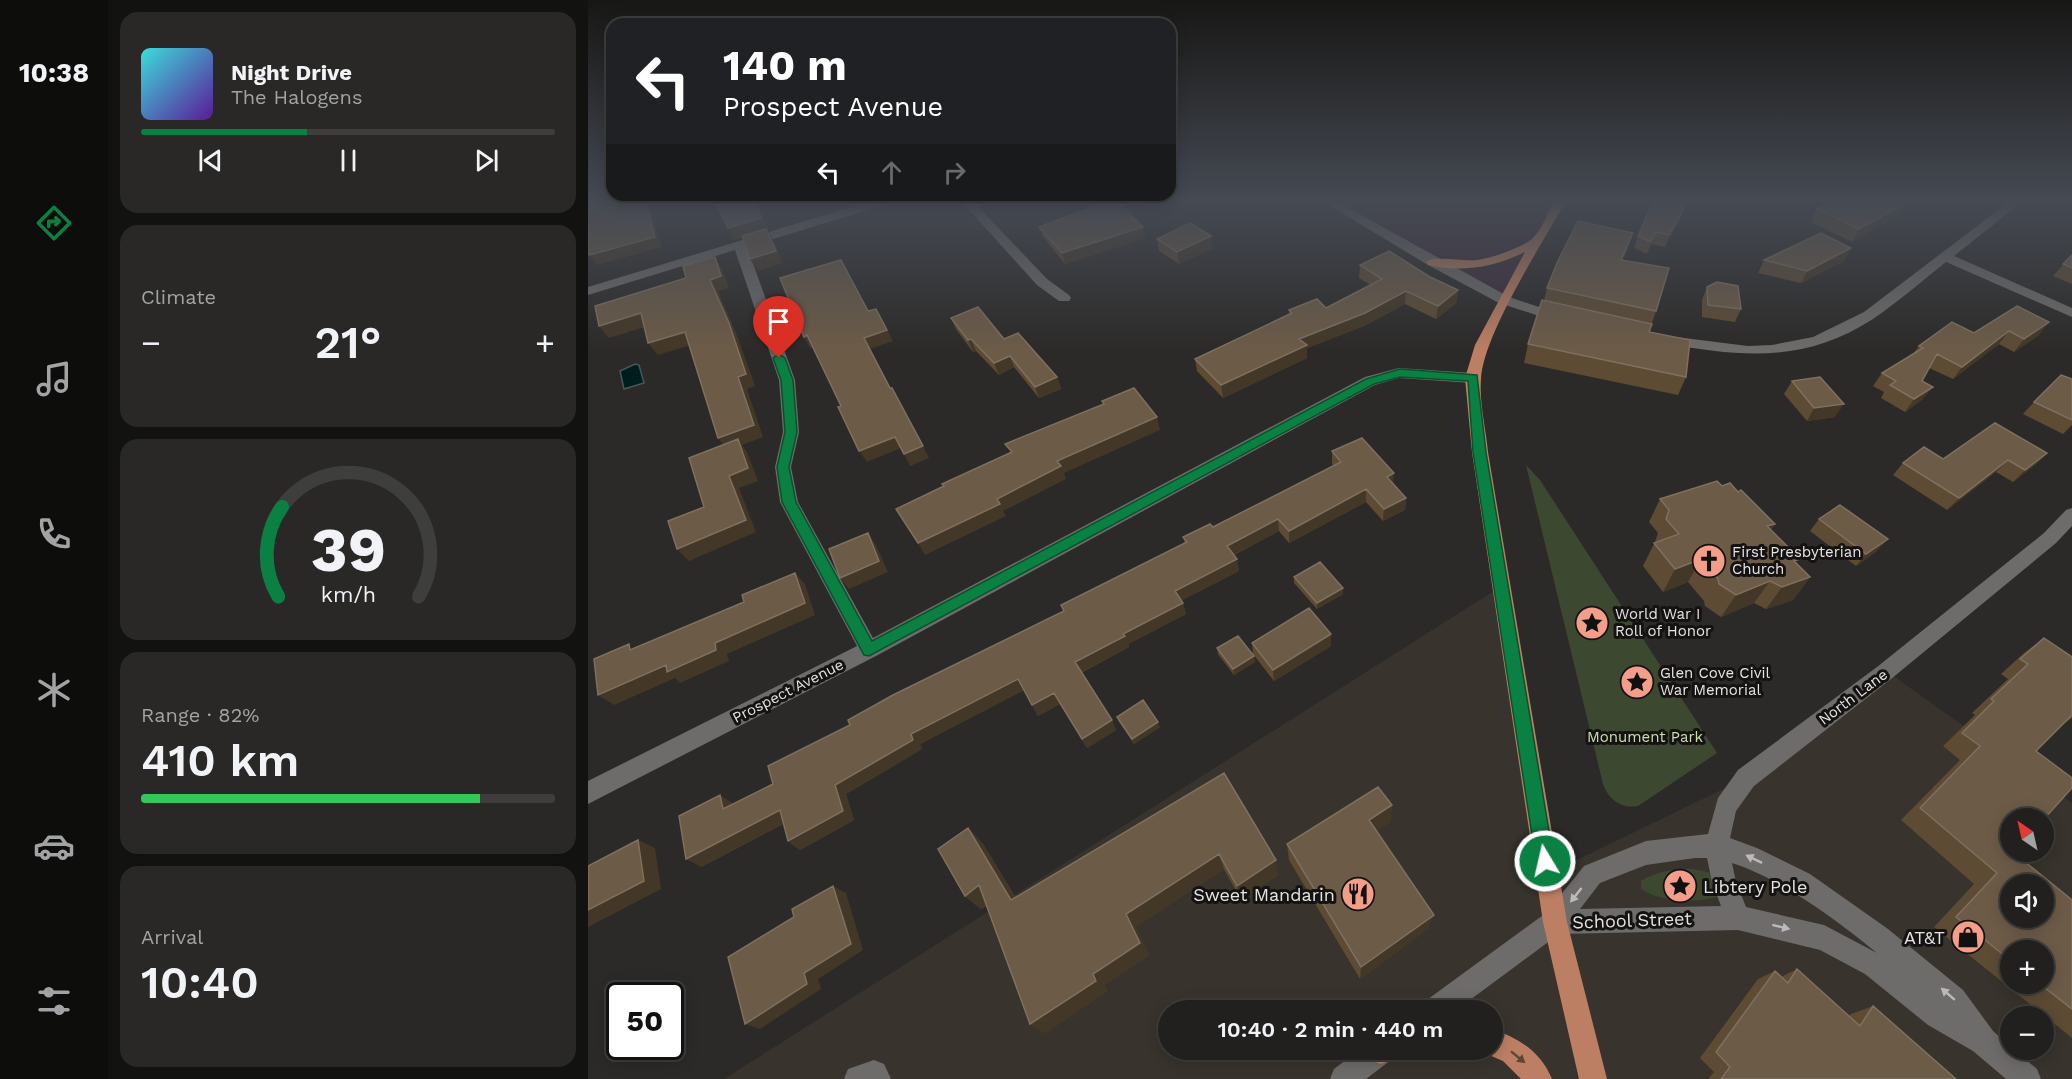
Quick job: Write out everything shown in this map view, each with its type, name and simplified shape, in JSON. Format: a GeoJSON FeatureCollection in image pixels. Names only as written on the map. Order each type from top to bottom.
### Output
{"type":"FeatureCollection","features":[{"type":"Feature","properties":{"kind":"main road"},"geometry":{"type":"LineString","coordinates":[[1433,262],[1475,266],[1494,262],[1516,251]]}},
{"type":"Feature","properties":{"kind":"main road"},"geometry":{"type":"LineString","coordinates":[[1531,251],[1482,345],[1473,378],[1480,452],[1556,922],[1593,1079]]}},
{"type":"Feature","properties":{"kind":"main road"},"geometry":{"type":"LineString","coordinates":[[1503,1047],[1514,1052],[1530,1066],[1538,1079]]}},
{"type":"Feature","properties":{"kind":"street"},"geometry":{"type":"LineString","coordinates":[[588,291],[719,251]]}},
{"type":"Feature","properties":{"kind":"street"},"geometry":{"type":"LineString","coordinates":[[742,251],[787,380],[791,432],[783,467],[789,502],[869,650]]}},
{"type":"Feature","properties":{"kind":"street"},"geometry":{"type":"LineString","coordinates":[[1014,251],[1042,282],[1064,298]]}},
{"type":"Feature","properties":{"kind":"street"},"geometry":{"type":"LineString","coordinates":[[1415,251],[1504,300],[1555,318],[1578,322]]}},
{"type":"Feature","properties":{"kind":"street"},"geometry":{"type":"LineString","coordinates":[[1658,338],[1732,350],[1753,351],[1775,350],[1822,341],[1846,330],[1869,315],[1952,251]]}},
{"type":"Feature","properties":{"kind":"street"},"geometry":{"type":"LineString","coordinates":[[1945,257],[2072,313]]}},
{"type":"Feature","properties":{"kind":"street","name":"Prospect Avenue"},"geometry":{"type":"LineString","coordinates":[[588,793],[869,650],[1370,381],[1400,373],[1473,378]]}},
{"type":"Feature","properties":{"kind":"street","name":"North Lane"},"geometry":{"type":"LineString","coordinates":[[1738,918],[1724,882],[1717,846],[1726,806],[1746,778],[1884,674],[2050,538],[2072,515]]}},
{"type":"Feature","properties":{"kind":"street","name":"School Street"},"geometry":{"type":"LineString","coordinates":[[1556,922],[1592,874],[1646,853],[1695,846],[1717,846],[1749,856],[1801,883],[1879,938],[1954,999],[1983,1041]]}},
{"type":"Feature","properties":{"kind":"street","name":"School Street"},"geometry":{"type":"LineString","coordinates":[[1556,922],[1635,918],[1738,918],[1824,938],[1874,965],[1937,1016],[1983,1041],[2027,1079]]}},
{"type":"Feature","properties":{"kind":"street"},"geometry":{"type":"LineString","coordinates":[[1448,1000],[1556,922]]}},
{"type":"Feature","properties":{"kind":"street"},"geometry":{"type":"LineString","coordinates":[[1344,1079],[1368,1060]]}},
{"type":"Feature","properties":{"kind":"street"},"geometry":{"type":"LineString","coordinates":[[858,1079],[874,1074],[877,1079]]}},
{"type":"Feature","properties":{"kind":"shaded area"},"geometry":{"type":"Polygon","coordinates":[[[1420,251],[1532,251],[1504,300],[1420,251]]]}},
{"type":"Feature","properties":{"kind":"shaded area"},"geometry":{"type":"Polygon","coordinates":[[[1508,582],[1556,870],[1746,778],[1889,673],[2072,803],[2072,1079],[724,1079],[1508,582]]]}},
{"type":"Feature","properties":{"kind":"green space","name":"Monument Park"},"geometry":{"type":"Polygon","coordinates":[[[1526,465],[1540,480],[1717,753],[1638,806],[1626,806],[1616,802],[1603,784],[1526,465]]]}},
{"type":"Feature","properties":{"kind":"green space"},"geometry":{"type":"Polygon","coordinates":[[[1693,869],[1717,874],[1724,894],[1694,901],[1660,897],[1641,889],[1641,881],[1653,875],[1672,870],[1693,869]]]}},
{"type":"Feature","properties":{"kind":"water"},"geometry":{"type":"Polygon","coordinates":[[[635,364],[639,365],[644,383],[624,389],[620,371],[635,364]]]}},
{"type":"Feature","properties":{"kind":"building"},"geometry":{"type":"Polygon","coordinates":[[[588,251],[602,251],[589,255],[588,251]]]}},
{"type":"Feature","properties":{"kind":"building"},"geometry":{"type":"Polygon","coordinates":[[[747,251],[775,251],[750,259],[747,251]]]}},
{"type":"Feature","properties":{"kind":"building"},"geometry":{"type":"Polygon","coordinates":[[[1390,251],[1430,277],[1458,290],[1438,306],[1406,291],[1365,313],[1299,339],[1307,345],[1221,385],[1195,359],[1292,313],[1289,310],[1317,299],[1326,308],[1382,279],[1360,265],[1390,251]]]}},
{"type":"Feature","properties":{"kind":"building"},"geometry":{"type":"Polygon","coordinates":[[[1563,251],[1625,251],[1621,260],[1669,268],[1656,311],[1547,288],[1563,251]]]}},
{"type":"Feature","properties":{"kind":"building"},"geometry":{"type":"Polygon","coordinates":[[[1782,251],[1845,251],[1807,271],[1764,260],[1782,251]]]}},
{"type":"Feature","properties":{"kind":"building"},"geometry":{"type":"Polygon","coordinates":[[[2072,255],[2072,268],[2063,264],[2072,255]]]}},
{"type":"Feature","properties":{"kind":"building"},"geometry":{"type":"Polygon","coordinates":[[[715,257],[721,276],[710,280],[729,323],[746,374],[738,377],[754,425],[718,438],[685,332],[648,343],[641,313],[599,326],[595,306],[686,278],[683,266],[715,257]]]}},
{"type":"Feature","properties":{"kind":"building"},"geometry":{"type":"Polygon","coordinates":[[[841,260],[868,311],[876,309],[887,330],[864,338],[923,446],[904,454],[895,437],[859,451],[838,407],[841,406],[807,335],[804,337],[780,278],[841,260]]]}},
{"type":"Feature","properties":{"kind":"building"},"geometry":{"type":"Polygon","coordinates":[[[1717,282],[1738,286],[1741,309],[1708,305],[1707,287],[1717,282]]]}},
{"type":"Feature","properties":{"kind":"building"},"geometry":{"type":"Polygon","coordinates":[[[1542,300],[1652,324],[1649,332],[1690,340],[1686,377],[1528,344],[1542,300]]]}},
{"type":"Feature","properties":{"kind":"building"},"geometry":{"type":"Polygon","coordinates":[[[2017,306],[2049,322],[2024,339],[2009,331],[1962,367],[1937,354],[1922,381],[1933,387],[1914,399],[1890,385],[1896,381],[1882,373],[1923,348],[1919,346],[1952,322],[1974,333],[2017,306]]]}},
{"type":"Feature","properties":{"kind":"building"},"geometry":{"type":"Polygon","coordinates":[[[978,307],[1004,339],[1018,333],[1057,377],[1035,387],[1010,356],[994,363],[971,339],[968,340],[951,318],[978,307]]]}},
{"type":"Feature","properties":{"kind":"building"},"geometry":{"type":"Polygon","coordinates":[[[2061,375],[2072,379],[2072,420],[2034,402],[2061,375]]]}},
{"type":"Feature","properties":{"kind":"building"},"geometry":{"type":"Polygon","coordinates":[[[1820,377],[1844,404],[1814,408],[1792,381],[1820,377]]]}},
{"type":"Feature","properties":{"kind":"building"},"geometry":{"type":"Polygon","coordinates":[[[1134,388],[1157,417],[1057,461],[1061,466],[997,499],[1000,504],[918,543],[896,509],[944,486],[942,484],[1012,452],[1005,444],[1104,404],[1102,401],[1134,388]]]}},
{"type":"Feature","properties":{"kind":"building"},"geometry":{"type":"Polygon","coordinates":[[[1995,423],[2047,453],[2025,470],[2008,460],[1959,498],[1903,463],[1924,447],[1943,459],[1995,423]]]}},
{"type":"Feature","properties":{"kind":"building"},"geometry":{"type":"Polygon","coordinates":[[[1362,438],[1394,473],[1387,477],[1406,498],[1384,509],[1366,489],[1289,531],[1278,519],[1227,546],[1237,559],[1175,591],[1183,603],[1075,662],[1112,720],[1082,739],[1054,693],[1032,705],[1018,679],[911,734],[913,740],[835,785],[843,811],[788,841],[780,810],[686,859],[679,816],[720,795],[723,809],[773,784],[768,766],[850,725],[848,720],[893,695],[1064,611],[1061,605],[1187,542],[1183,537],[1210,524],[1213,527],[1341,462],[1332,451],[1362,438]]]}},
{"type":"Feature","properties":{"kind":"building"},"geometry":{"type":"Polygon","coordinates":[[[738,439],[748,468],[729,476],[746,520],[677,549],[668,521],[704,507],[689,458],[738,439]]]}},
{"type":"Feature","properties":{"kind":"building"},"geometry":{"type":"Polygon","coordinates":[[[1717,481],[1722,486],[1730,483],[1738,492],[1741,490],[1775,524],[1767,526],[1800,559],[1794,561],[1810,577],[1782,587],[1770,581],[1736,595],[1719,584],[1718,579],[1701,559],[1675,569],[1654,543],[1679,534],[1666,519],[1669,510],[1660,499],[1717,481]]]}},
{"type":"Feature","properties":{"kind":"building"},"geometry":{"type":"Polygon","coordinates":[[[1840,505],[1888,539],[1866,554],[1819,519],[1840,505]]]}},
{"type":"Feature","properties":{"kind":"building"},"geometry":{"type":"Polygon","coordinates":[[[868,533],[879,561],[840,578],[829,549],[868,533]]]}},
{"type":"Feature","properties":{"kind":"building"},"geometry":{"type":"Polygon","coordinates":[[[1320,562],[1343,588],[1317,603],[1294,577],[1320,562]]]}},
{"type":"Feature","properties":{"kind":"building"},"geometry":{"type":"Polygon","coordinates":[[[795,573],[805,603],[715,643],[716,650],[667,672],[666,665],[598,695],[594,659],[629,644],[630,650],[744,602],[742,595],[795,573]]]}},
{"type":"Feature","properties":{"kind":"building"},"geometry":{"type":"Polygon","coordinates":[[[1309,608],[1331,634],[1273,670],[1252,643],[1309,608]]]}},
{"type":"Feature","properties":{"kind":"building"},"geometry":{"type":"Polygon","coordinates":[[[1238,636],[1254,656],[1233,669],[1217,648],[1238,636]]]}},
{"type":"Feature","properties":{"kind":"building"},"geometry":{"type":"Polygon","coordinates":[[[2044,638],[2072,657],[2072,715],[2036,751],[2072,778],[2072,788],[2054,808],[2000,808],[2000,862],[2025,862],[2040,874],[2000,874],[2000,928],[2054,928],[2054,885],[2072,900],[2072,1009],[2053,994],[2054,940],[2000,940],[2000,952],[1956,917],[1997,873],[1920,808],[1980,746],[1962,733],[1994,701],[1991,699],[2028,664],[2020,659],[2044,638]]]}},
{"type":"Feature","properties":{"kind":"building"},"geometry":{"type":"Polygon","coordinates":[[[1143,700],[1158,722],[1132,739],[1117,717],[1143,700]]]}},
{"type":"Feature","properties":{"kind":"building"},"geometry":{"type":"Polygon","coordinates":[[[1224,773],[1276,860],[1237,886],[1219,854],[1126,914],[1140,943],[1093,974],[1096,981],[1030,1024],[979,885],[965,896],[938,849],[968,828],[1011,900],[1224,773]]]}},
{"type":"Feature","properties":{"kind":"building","name":"Sweet Mandarin"},"geometry":{"type":"Polygon","coordinates":[[[1378,787],[1392,805],[1369,820],[1434,915],[1361,967],[1287,844],[1378,787]]]}},
{"type":"Feature","properties":{"kind":"building"},"geometry":{"type":"Polygon","coordinates":[[[638,840],[644,881],[588,910],[588,866],[638,840]]]}},
{"type":"Feature","properties":{"kind":"building"},"geometry":{"type":"Polygon","coordinates":[[[833,886],[851,944],[804,973],[807,984],[745,1024],[728,957],[794,917],[792,909],[833,886]]]}},
{"type":"Feature","properties":{"kind":"building"},"geometry":{"type":"Polygon","coordinates":[[[1797,969],[1860,1026],[1873,1006],[1956,1079],[1721,1079],[1730,1067],[1716,1052],[1775,971],[1788,983],[1797,969]]]}},
{"type":"Feature","properties":{"kind":"place","name":"First Presbyterian Church"},"geometry":{"type":"Point","coordinates":[1709,561]}},
{"type":"Feature","properties":{"kind":"place","name":"World War I Roll of Honor"},"geometry":{"type":"Point","coordinates":[1592,623]}},
{"type":"Feature","properties":{"kind":"place","name":"Glen Cove Civil War Memorial"},"geometry":{"type":"Point","coordinates":[1637,682]}},
{"type":"Feature","properties":{"kind":"place","name":"Libtery Pole"},"geometry":{"type":"Point","coordinates":[1680,886]}},
{"type":"Feature","properties":{"kind":"place","name":"Sweet Mandarin"},"geometry":{"type":"Point","coordinates":[1358,894]}},
{"type":"Feature","properties":{"kind":"place","name":"AT&T"},"geometry":{"type":"Point","coordinates":[1968,937]}},
{"type":"Feature","properties":{"kind":"route"},"geometry":{"type":"LineString","coordinates":[[779,358],[787,380],[791,432],[783,467],[789,502],[869,650],[1370,381],[1400,373],[1473,378],[1480,452],[1545,861]]}}]}
